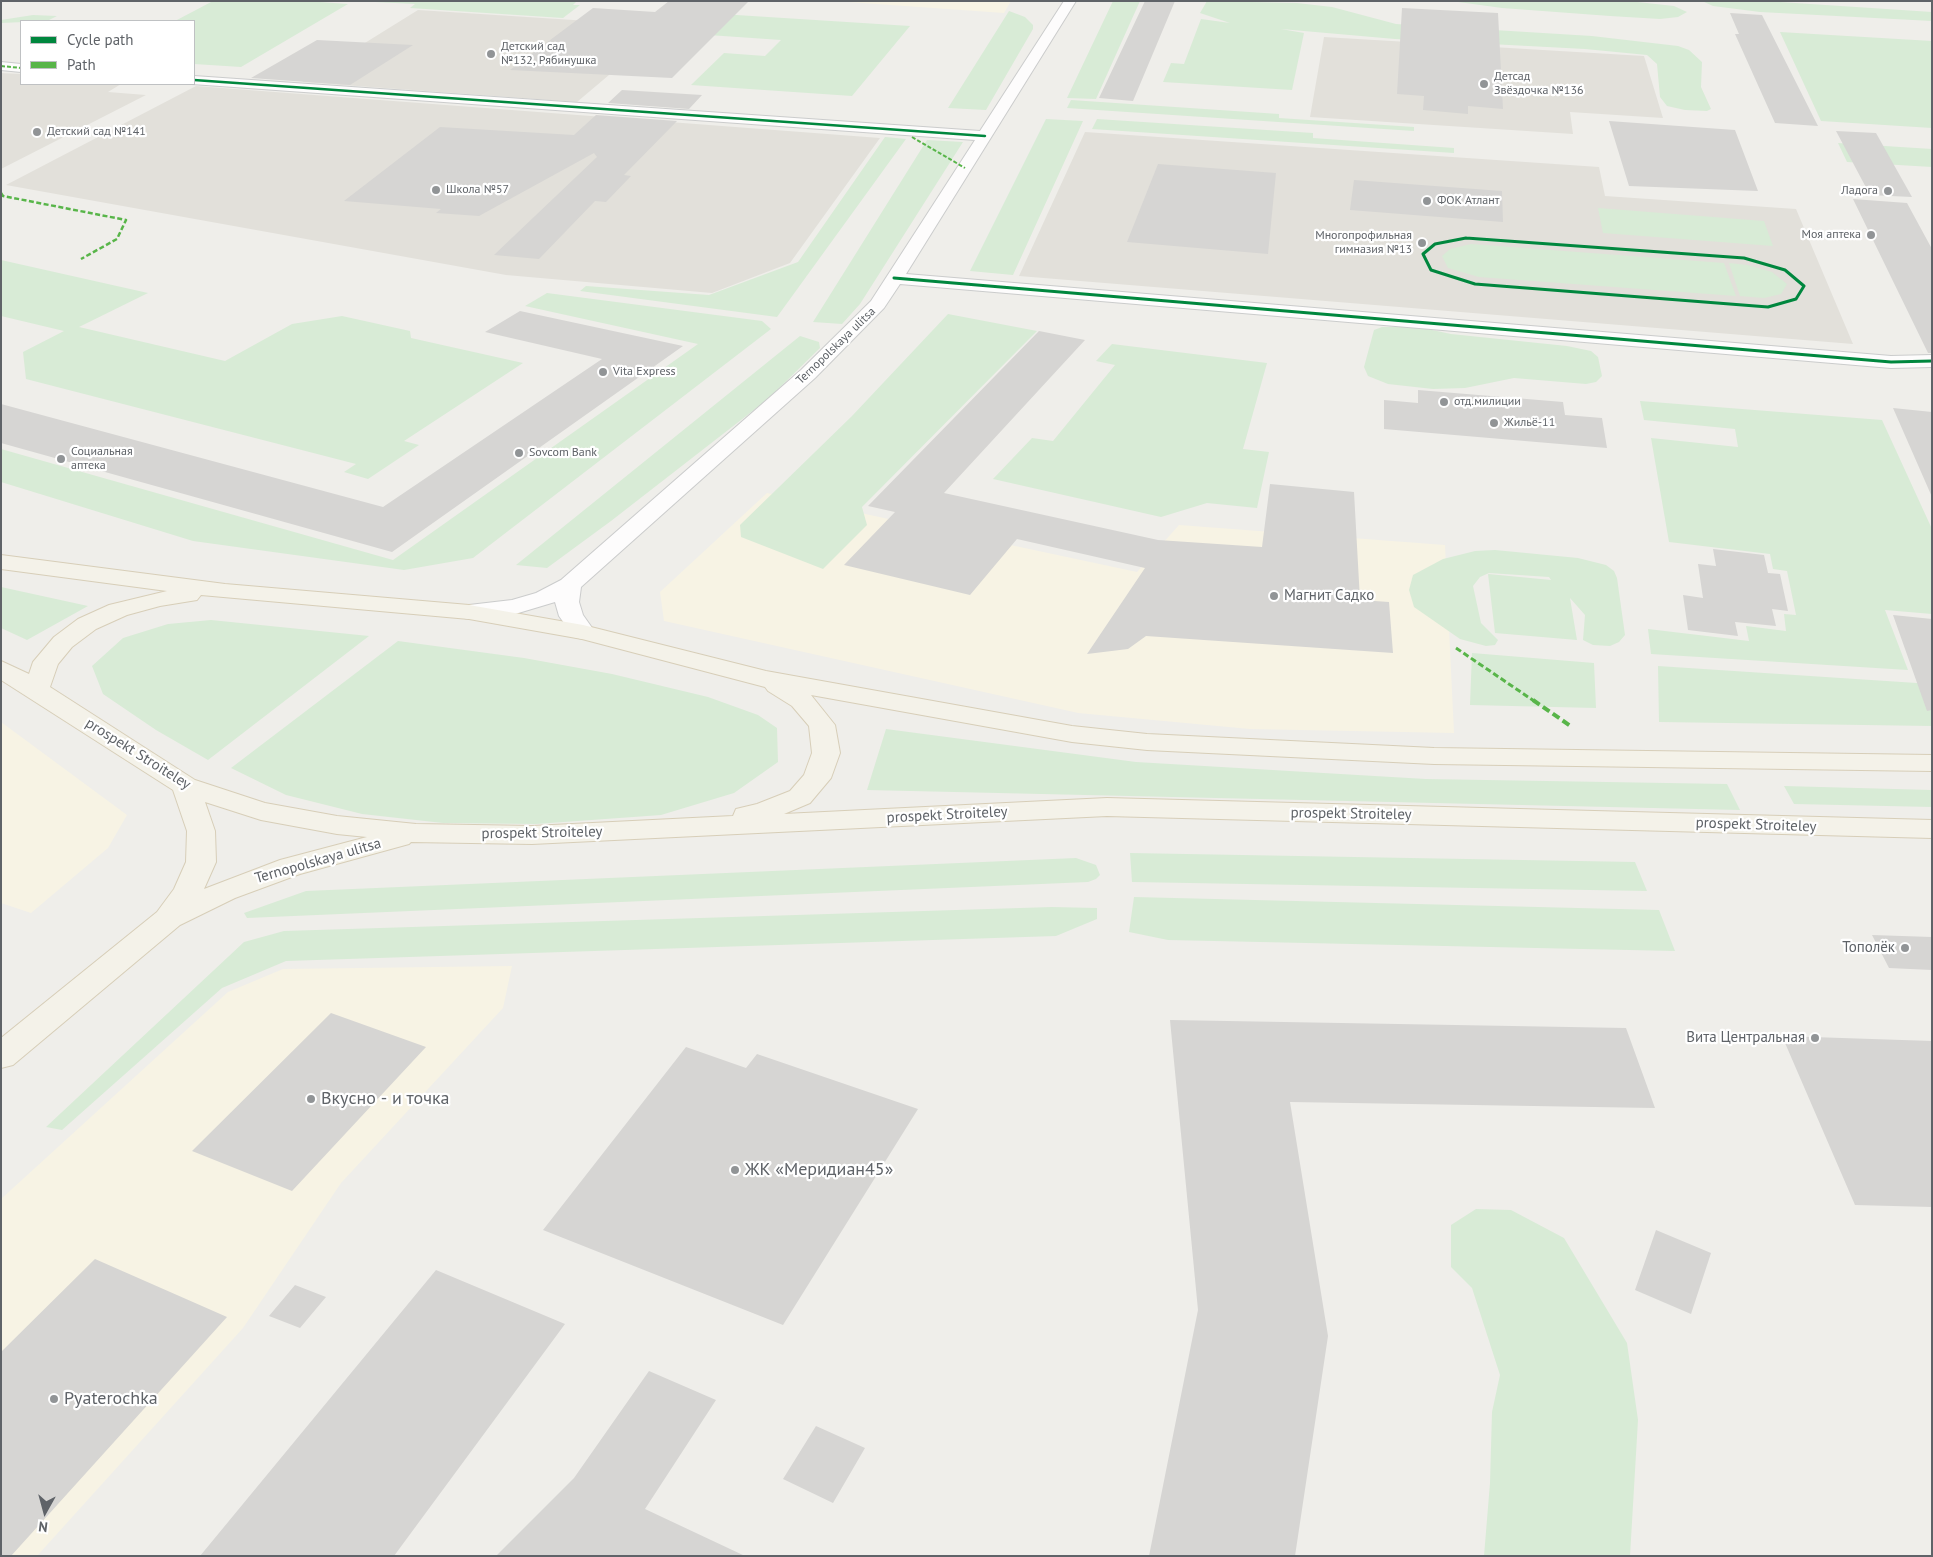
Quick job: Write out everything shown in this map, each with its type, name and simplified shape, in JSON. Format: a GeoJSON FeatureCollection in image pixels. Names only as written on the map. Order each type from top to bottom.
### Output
{"type":"FeatureCollection","features":[{"type":"Feature","properties":{"kind":"main road"},"geometry":{"type":"LineString","coordinates":[[1,562],[225,591],[469,612],[583,632],[765,679],[1010,724],[1072,734],[1147,742],[1434,756],[1932,763]]}},
{"type":"Feature","properties":{"kind":"main road"},"geometry":{"type":"LineString","coordinates":[[36,689],[46,662],[63,642],[87,624],[118,610],[158,599],[225,591]]}},
{"type":"Feature","properties":{"kind":"main road","name":"prospekt Stroiteley"},"geometry":{"type":"LineString","coordinates":[[1,669],[36,689],[185,786],[261,811],[336,825],[416,834],[532,835],[1107,807],[1932,829]]}},
{"type":"Feature","properties":{"kind":"main road"},"geometry":{"type":"LineString","coordinates":[[674,829],[763,812],[800,797],[817,778],[826,753],[822,725],[801,700],[765,679]]}},
{"type":"Feature","properties":{"kind":"main road","name":"Ternopolskaya ulitsa"},"geometry":{"type":"LineString","coordinates":[[168,919],[188,892],[201,862],[201,831],[185,786]]}},
{"type":"Feature","properties":{"kind":"main road","name":"Ternopolskaya ulitsa"},"geometry":{"type":"LineString","coordinates":[[1,1056],[168,919],[225,891],[290,867],[416,834]]}},
{"type":"Feature","properties":{"kind":"street","name":"Ternopolskaya ulitsa"},"geometry":{"type":"LineString","coordinates":[[469,612],[515,607],[544,598],[569,585],[808,374],[878,304],[1070,1]]}},
{"type":"Feature","properties":{"kind":"street"},"geometry":{"type":"LineString","coordinates":[[1,66],[20,68]]}},
{"type":"Feature","properties":{"kind":"street"},"geometry":{"type":"LineString","coordinates":[[195,80],[984,136]]}},
{"type":"Feature","properties":{"kind":"street"},"geometry":{"type":"LineString","coordinates":[[894,278],[1881,361],[1932,360]]}},
{"type":"Feature","properties":{"kind":"street"},"geometry":{"type":"LineString","coordinates":[[569,585],[567,602],[571,616],[583,632]]}},
{"type":"Feature","properties":{"kind":"shaded area"},"geometry":{"type":"Polygon","coordinates":[[[834,1],[1011,1],[1004,13],[834,1]]]}},
{"type":"Feature","properties":{"kind":"shaded area","name":"Детский сад №132, Рябинушка"},"geometry":{"type":"Polygon","coordinates":[[[418,10],[667,26],[577,102],[302,82],[418,10]]]}},
{"type":"Feature","properties":{"kind":"shaded area","name":"Детсад Звёздочка №136"},"geometry":{"type":"Polygon","coordinates":[[[1324,37],[1644,56],[1663,118],[1570,112],[1573,134],[1310,117],[1324,37]]]}},
{"type":"Feature","properties":{"kind":"shaded area","name":"Детский сад №141"},"geometry":{"type":"Polygon","coordinates":[[[1,73],[20,74],[20,85],[119,85],[108,92],[146,95],[1,169],[1,73]]]}},
{"type":"Feature","properties":{"kind":"shaded area","name":"Школа №57"},"geometry":{"type":"Polygon","coordinates":[[[196,86],[880,138],[790,263],[712,293],[506,275],[6,185],[196,86]]]}},
{"type":"Feature","properties":{"kind":"shaded area","name":"Многопрофильная гимназия №13"},"geometry":{"type":"Polygon","coordinates":[[[1085,132],[1599,167],[1605,196],[1796,209],[1853,344],[1019,276],[1085,132]]]}},
{"type":"Feature","properties":{"kind":"shaded area"},"geometry":{"type":"Polygon","coordinates":[[[767,493],[1137,572],[1179,525],[1445,545],[1454,733],[1250,729],[1078,713],[664,621],[660,592],[767,493]]]}},
{"type":"Feature","properties":{"kind":"shaded area"},"geometry":{"type":"Polygon","coordinates":[[[1,722],[127,815],[108,848],[31,913],[1,903],[1,722]]]}},
{"type":"Feature","properties":{"kind":"shaded area"},"geometry":{"type":"Polygon","coordinates":[[[512,966],[503,1008],[341,1183],[243,1328],[37,1556],[1,1556],[1,1199],[228,992],[283,969],[512,966]]]}},
{"type":"Feature","properties":{"kind":"green space"},"geometry":{"type":"Polygon","coordinates":[[[213,1],[306,1],[348,4],[241,67],[195,64],[195,20],[177,20],[213,1]]]}},
{"type":"Feature","properties":{"kind":"green space"},"geometry":{"type":"Polygon","coordinates":[[[577,1],[573,5],[580,5],[563,18],[410,8],[415,4],[375,2],[577,1]]]}},
{"type":"Feature","properties":{"kind":"green space"},"geometry":{"type":"Polygon","coordinates":[[[1113,1],[1140,1],[1096,99],[1067,98],[1113,1]]]}},
{"type":"Feature","properties":{"kind":"green space"},"geometry":{"type":"Polygon","coordinates":[[[1207,1],[1297,3],[1332,7],[1396,24],[1592,36],[1678,46],[1689,50],[1702,62],[1701,87],[1711,109],[1707,111],[1685,110],[1667,106],[1660,97],[1657,64],[1647,55],[1585,49],[1395,39],[1281,29],[1304,33],[1292,90],[1163,82],[1171,63],[1184,64],[1201,19],[1230,23],[1200,13],[1207,1]]]}},
{"type":"Feature","properties":{"kind":"green space"},"geometry":{"type":"Polygon","coordinates":[[[1451,1],[1628,1],[1674,6],[1687,12],[1678,17],[1660,19],[1502,8],[1451,1]]]}},
{"type":"Feature","properties":{"kind":"green space"},"geometry":{"type":"Polygon","coordinates":[[[1702,1],[1765,1],[1932,12],[1932,21],[1760,12],[1713,6],[1702,1]]]}},
{"type":"Feature","properties":{"kind":"green space"},"geometry":{"type":"Polygon","coordinates":[[[1009,11],[1025,17],[1033,25],[1033,29],[986,110],[948,108],[1009,11]]]}},
{"type":"Feature","properties":{"kind":"green space"},"geometry":{"type":"Polygon","coordinates":[[[689,12],[910,26],[852,96],[691,85],[724,53],[765,56],[781,40],[665,32],[689,12]]]}},
{"type":"Feature","properties":{"kind":"green space"},"geometry":{"type":"Polygon","coordinates":[[[33,15],[57,16],[49,20],[20,20],[20,22],[1,23],[1,20],[33,15]]]}},
{"type":"Feature","properties":{"kind":"green space"},"geometry":{"type":"Polygon","coordinates":[[[1780,32],[1932,41],[1932,128],[1821,121],[1780,32]]]}},
{"type":"Feature","properties":{"kind":"green space"},"geometry":{"type":"Polygon","coordinates":[[[1071,100],[1279,114],[1279,118],[1414,127],[1414,131],[1067,108],[1071,100]]]}},
{"type":"Feature","properties":{"kind":"green space"},"geometry":{"type":"Polygon","coordinates":[[[1046,119],[1083,121],[1013,275],[970,271],[1046,119]]]}},
{"type":"Feature","properties":{"kind":"green space"},"geometry":{"type":"Polygon","coordinates":[[[1097,119],[1313,133],[1313,138],[1454,148],[1454,153],[1092,129],[1097,119]]]}},
{"type":"Feature","properties":{"kind":"green space"},"geometry":{"type":"Polygon","coordinates":[[[885,137],[906,139],[777,317],[580,291],[586,286],[709,295],[798,262],[885,137]]]}},
{"type":"Feature","properties":{"kind":"green space"},"geometry":{"type":"Polygon","coordinates":[[[927,140],[963,142],[860,304],[842,324],[813,322],[927,140]]]}},
{"type":"Feature","properties":{"kind":"green space"},"geometry":{"type":"Polygon","coordinates":[[[1838,143],[1932,149],[1932,167],[1847,162],[1838,143]]]}},
{"type":"Feature","properties":{"kind":"green space"},"geometry":{"type":"Polygon","coordinates":[[[1598,208],[1764,221],[1773,246],[1603,233],[1598,208]]]}},
{"type":"Feature","properties":{"kind":"green space"},"geometry":{"type":"Polygon","coordinates":[[[1471,244],[1724,263],[1736,296],[1479,277],[1448,268],[1442,256],[1450,249],[1471,244]]]}},
{"type":"Feature","properties":{"kind":"green space"},"geometry":{"type":"Polygon","coordinates":[[[1,260],[148,293],[79,327],[225,361],[292,324],[342,316],[410,331],[411,338],[523,363],[404,441],[419,445],[368,479],[344,472],[356,464],[26,379],[23,352],[64,331],[1,316],[1,260]]]}},
{"type":"Feature","properties":{"kind":"green space"},"geometry":{"type":"Polygon","coordinates":[[[1729,263],[1747,265],[1772,272],[1787,284],[1781,294],[1764,298],[1740,296],[1729,263]]]}},
{"type":"Feature","properties":{"kind":"green space"},"geometry":{"type":"Polygon","coordinates":[[[547,293],[762,321],[771,329],[473,558],[404,570],[193,541],[1,482],[1,449],[393,560],[698,344],[525,306],[547,293]]]}},
{"type":"Feature","properties":{"kind":"green space"},"geometry":{"type":"Polygon","coordinates":[[[948,314],[1037,331],[862,507],[867,525],[823,569],[741,537],[740,525],[852,416],[948,314]]]}},
{"type":"Feature","properties":{"kind":"green space"},"geometry":{"type":"Polygon","coordinates":[[[1382,327],[1418,327],[1451,334],[1567,346],[1591,351],[1598,357],[1602,376],[1596,382],[1586,384],[1514,378],[1465,388],[1433,389],[1388,384],[1368,376],[1364,367],[1374,330],[1382,327]]]}},
{"type":"Feature","properties":{"kind":"green space"},"geometry":{"type":"Polygon","coordinates":[[[800,336],[819,342],[820,348],[768,399],[611,521],[547,568],[516,565],[800,336]]]}},
{"type":"Feature","properties":{"kind":"green space"},"geometry":{"type":"Polygon","coordinates":[[[1112,344],[1267,363],[1243,449],[1269,452],[1257,508],[1207,503],[1161,517],[993,479],[1032,438],[1053,441],[1115,365],[1096,361],[1112,344]]]}},
{"type":"Feature","properties":{"kind":"green space"},"geometry":{"type":"Polygon","coordinates":[[[1640,401],[1882,420],[1932,529],[1932,614],[1885,610],[1908,670],[1651,654],[1648,629],[1749,641],[1746,626],[1786,631],[1784,614],[1796,615],[1787,571],[1773,569],[1770,554],[1669,542],[1651,438],[1738,447],[1735,429],[1644,420],[1640,401]]]}},
{"type":"Feature","properties":{"kind":"green space"},"geometry":{"type":"Polygon","coordinates":[[[1495,550],[1578,558],[1606,565],[1614,571],[1617,578],[1625,635],[1619,642],[1610,646],[1593,645],[1583,640],[1585,615],[1570,598],[1577,640],[1495,633],[1488,574],[1551,580],[1549,577],[1489,573],[1480,577],[1473,586],[1481,623],[1498,640],[1495,645],[1486,646],[1460,639],[1414,607],[1409,590],[1413,575],[1443,559],[1475,551],[1495,550]]]}},
{"type":"Feature","properties":{"kind":"green space"},"geometry":{"type":"Polygon","coordinates":[[[1,587],[88,606],[27,640],[1,628],[1,587]]]}},
{"type":"Feature","properties":{"kind":"green space"},"geometry":{"type":"Polygon","coordinates":[[[211,620],[369,636],[208,760],[156,730],[103,694],[92,666],[123,638],[168,624],[211,620]]]}},
{"type":"Feature","properties":{"kind":"green space"},"geometry":{"type":"Polygon","coordinates":[[[398,641],[524,658],[612,674],[708,697],[758,715],[777,728],[778,762],[734,793],[661,815],[536,824],[443,823],[362,814],[286,795],[231,768],[398,641]]]}},
{"type":"Feature","properties":{"kind":"green space"},"geometry":{"type":"Polygon","coordinates":[[[1472,653],[1594,663],[1596,708],[1470,705],[1472,653]]]}},
{"type":"Feature","properties":{"kind":"green space"},"geometry":{"type":"Polygon","coordinates":[[[1658,666],[1932,684],[1932,726],[1659,722],[1658,666]]]}},
{"type":"Feature","properties":{"kind":"green space"},"geometry":{"type":"Polygon","coordinates":[[[886,729],[1136,762],[1426,779],[1727,784],[1740,810],[867,790],[886,729]]]}},
{"type":"Feature","properties":{"kind":"green space"},"geometry":{"type":"Polygon","coordinates":[[[1784,786],[1932,790],[1932,807],[1794,804],[1784,786]]]}},
{"type":"Feature","properties":{"kind":"green space"},"geometry":{"type":"Polygon","coordinates":[[[1130,853],[1635,862],[1647,891],[1132,882],[1130,853]]]}},
{"type":"Feature","properties":{"kind":"green space"},"geometry":{"type":"Polygon","coordinates":[[[1076,858],[1096,865],[1100,875],[1088,882],[247,918],[244,913],[306,891],[1076,858]]]}},
{"type":"Feature","properties":{"kind":"green space"},"geometry":{"type":"Polygon","coordinates":[[[1134,897],[1659,910],[1675,951],[1168,940],[1129,932],[1134,897]]]}},
{"type":"Feature","properties":{"kind":"green space"},"geometry":{"type":"Polygon","coordinates":[[[1052,907],[1097,908],[1097,919],[1056,936],[286,961],[222,988],[62,1130],[46,1127],[244,942],[284,931],[1052,907]]]}},
{"type":"Feature","properties":{"kind":"green space"},"geometry":{"type":"Polygon","coordinates":[[[1476,1209],[1511,1210],[1564,1238],[1627,1343],[1638,1420],[1630,1556],[1484,1556],[1490,1483],[1492,1412],[1500,1375],[1472,1288],[1451,1267],[1451,1225],[1476,1209]]]}},
{"type":"Feature","properties":{"kind":"building"},"geometry":{"type":"Polygon","coordinates":[[[669,1],[749,1],[672,78],[510,70],[593,8],[655,12],[669,1]]]}},
{"type":"Feature","properties":{"kind":"building"},"geometry":{"type":"Polygon","coordinates":[[[1145,1],[1175,1],[1133,101],[1099,98],[1145,1]]]}},
{"type":"Feature","properties":{"kind":"building"},"geometry":{"type":"Polygon","coordinates":[[[1402,8],[1498,13],[1503,109],[1468,106],[1468,114],[1423,110],[1424,96],[1397,94],[1402,8]]]}},
{"type":"Feature","properties":{"kind":"building"},"geometry":{"type":"Polygon","coordinates":[[[1730,13],[1762,15],[1818,126],[1775,123],[1735,34],[1739,34],[1730,13]]]}},
{"type":"Feature","properties":{"kind":"building"},"geometry":{"type":"Polygon","coordinates":[[[317,40],[413,45],[350,85],[251,78],[317,40]]]}},
{"type":"Feature","properties":{"kind":"building"},"geometry":{"type":"Polygon","coordinates":[[[622,90],[702,95],[689,109],[608,103],[622,90]]]}},
{"type":"Feature","properties":{"kind":"building"},"geometry":{"type":"Polygon","coordinates":[[[596,115],[677,121],[624,175],[631,176],[606,202],[595,201],[539,259],[494,255],[597,157],[594,153],[479,216],[436,213],[441,209],[344,201],[440,127],[574,135],[596,115]]]}},
{"type":"Feature","properties":{"kind":"building"},"geometry":{"type":"Polygon","coordinates":[[[1609,121],[1735,130],[1758,191],[1629,186],[1609,121]]]}},
{"type":"Feature","properties":{"kind":"building"},"geometry":{"type":"Polygon","coordinates":[[[1836,131],[1876,133],[1912,197],[1870,195],[1836,131]]]}},
{"type":"Feature","properties":{"kind":"building"},"geometry":{"type":"Polygon","coordinates":[[[1158,164],[1276,173],[1268,254],[1127,242],[1158,164]]]}},
{"type":"Feature","properties":{"kind":"building","name":"ФОК Атлант"},"geometry":{"type":"Polygon","coordinates":[[[1354,180],[1502,191],[1503,222],[1350,210],[1354,180]]]}},
{"type":"Feature","properties":{"kind":"building"},"geometry":{"type":"Polygon","coordinates":[[[1853,199],[1907,203],[1932,249],[1932,353],[1928,353],[1853,199]]]}},
{"type":"Feature","properties":{"kind":"building"},"geometry":{"type":"Polygon","coordinates":[[[520,311],[683,346],[392,552],[1,443],[1,404],[383,507],[602,359],[485,332],[520,311]]]}},
{"type":"Feature","properties":{"kind":"building"},"geometry":{"type":"Polygon","coordinates":[[[1039,331],[1085,340],[944,493],[1158,540],[1262,547],[1270,484],[1354,492],[1360,600],[1389,602],[1393,653],[1146,636],[1128,649],[1087,654],[1145,568],[1017,539],[970,595],[844,565],[895,512],[868,506],[1039,331]]]}},
{"type":"Feature","properties":{"kind":"building","name":"Жильё-11"},"geometry":{"type":"Polygon","coordinates":[[[1418,390],[1563,402],[1565,415],[1602,418],[1607,448],[1384,429],[1384,400],[1418,403],[1418,390]]]}},
{"type":"Feature","properties":{"kind":"building"},"geometry":{"type":"Polygon","coordinates":[[[1893,408],[1932,412],[1932,497],[1893,408]]]}},
{"type":"Feature","properties":{"kind":"building"},"geometry":{"type":"Polygon","coordinates":[[[1713,549],[1764,555],[1768,573],[1780,574],[1788,611],[1772,609],[1776,626],[1735,622],[1738,636],[1688,630],[1683,595],[1703,598],[1698,564],[1716,566],[1713,549]]]}},
{"type":"Feature","properties":{"kind":"building"},"geometry":{"type":"Polygon","coordinates":[[[1893,615],[1932,619],[1932,710],[1927,711],[1893,615]]]}},
{"type":"Feature","properties":{"kind":"building","name":"Тополёк"},"geometry":{"type":"Polygon","coordinates":[[[1872,935],[1932,937],[1932,970],[1889,968],[1872,935]]]}},
{"type":"Feature","properties":{"kind":"building","name":"Вкусно - и точка"},"geometry":{"type":"Polygon","coordinates":[[[331,1013],[426,1047],[292,1191],[192,1151],[331,1013]]]}},
{"type":"Feature","properties":{"kind":"building"},"geometry":{"type":"Polygon","coordinates":[[[1170,1020],[1626,1028],[1655,1108],[1290,1102],[1328,1336],[1295,1556],[1149,1556],[1198,1310],[1170,1020]]]}},
{"type":"Feature","properties":{"kind":"building"},"geometry":{"type":"Polygon","coordinates":[[[1782,1036],[1932,1041],[1932,1207],[1855,1205],[1782,1036]]]}},
{"type":"Feature","properties":{"kind":"building","name":"ЖК «Меридиан45»"},"geometry":{"type":"Polygon","coordinates":[[[686,1047],[746,1068],[757,1054],[918,1109],[783,1325],[543,1230],[686,1047]]]}},
{"type":"Feature","properties":{"kind":"building"},"geometry":{"type":"Polygon","coordinates":[[[1656,1230],[1711,1253],[1691,1314],[1635,1290],[1656,1230]]]}},
{"type":"Feature","properties":{"kind":"building"},"geometry":{"type":"Polygon","coordinates":[[[95,1259],[227,1317],[11,1556],[1,1556],[1,1352],[95,1259]]]}},
{"type":"Feature","properties":{"kind":"building"},"geometry":{"type":"Polygon","coordinates":[[[436,1270],[565,1324],[394,1556],[200,1556],[436,1270]]]}},
{"type":"Feature","properties":{"kind":"building"},"geometry":{"type":"Polygon","coordinates":[[[295,1285],[326,1297],[300,1328],[269,1316],[295,1285]]]}},
{"type":"Feature","properties":{"kind":"building"},"geometry":{"type":"Polygon","coordinates":[[[649,1371],[716,1400],[645,1509],[745,1556],[496,1556],[574,1478],[649,1371]]]}},
{"type":"Feature","properties":{"kind":"building"},"geometry":{"type":"Polygon","coordinates":[[[816,1426],[865,1448],[833,1503],[783,1479],[816,1426]]]}},
{"type":"Feature","properties":{"kind":"marked path"},"geometry":{"type":"LineString","coordinates":[[1,66],[20,68]]}},
{"type":"Feature","properties":{"kind":"marked path"},"geometry":{"type":"LineString","coordinates":[[912,137],[965,168]]}},
{"type":"Feature","properties":{"kind":"marked path"},"geometry":{"type":"LineString","coordinates":[[1,193],[3,196],[126,220],[117,239],[81,259]]}},
{"type":"Feature","properties":{"kind":"marked path"},"geometry":{"type":"LineString","coordinates":[[1456,648],[1572,727]]}},
{"type":"Feature","properties":{"kind":"cycle path"},"geometry":{"type":"LineString","coordinates":[[195,80],[985,136]]}},
{"type":"Feature","properties":{"kind":"cycle path"},"geometry":{"type":"LineString","coordinates":[[1466,238],[1744,258],[1785,270],[1804,286],[1796,299],[1768,307],[1475,284],[1431,270],[1423,254],[1435,244],[1466,238]]}},
{"type":"Feature","properties":{"kind":"cycle path"},"geometry":{"type":"LineString","coordinates":[[894,278],[1891,362],[1932,361]]}},
{"type":"Feature","properties":{"kind":"place","name":"Детский сад №132, Рябинушка"},"geometry":{"type":"Point","coordinates":[491,54]}},
{"type":"Feature","properties":{"kind":"place","name":"Детсад Звёздочка №136"},"geometry":{"type":"Point","coordinates":[1484,84]}},
{"type":"Feature","properties":{"kind":"place","name":"Детский сад №141"},"geometry":{"type":"Point","coordinates":[37,132]}},
{"type":"Feature","properties":{"kind":"place","name":"Школа №57"},"geometry":{"type":"Point","coordinates":[436,190]}},
{"type":"Feature","properties":{"kind":"place","name":"Ладога"},"geometry":{"type":"Point","coordinates":[1888,191]}},
{"type":"Feature","properties":{"kind":"place","name":"ФОК Атлант"},"geometry":{"type":"Point","coordinates":[1427,201]}},
{"type":"Feature","properties":{"kind":"place","name":"Моя аптека"},"geometry":{"type":"Point","coordinates":[1871,235]}},
{"type":"Feature","properties":{"kind":"place","name":"Многопрофильная гимназия №13"},"geometry":{"type":"Point","coordinates":[1422,243]}},
{"type":"Feature","properties":{"kind":"place","name":"Vita Express"},"geometry":{"type":"Point","coordinates":[603,372]}},
{"type":"Feature","properties":{"kind":"place","name":"отд.милиции"},"geometry":{"type":"Point","coordinates":[1444,402]}},
{"type":"Feature","properties":{"kind":"place","name":"Жильё-11"},"geometry":{"type":"Point","coordinates":[1494,423]}},
{"type":"Feature","properties":{"kind":"place","name":"Sovcom Bank"},"geometry":{"type":"Point","coordinates":[519,453]}},
{"type":"Feature","properties":{"kind":"place","name":"Социальная аптека"},"geometry":{"type":"Point","coordinates":[61,459]}},
{"type":"Feature","properties":{"kind":"place","name":"Магнит Садко"},"geometry":{"type":"Point","coordinates":[1274,596]}},
{"type":"Feature","properties":{"kind":"place","name":"Тополёк"},"geometry":{"type":"Point","coordinates":[1905,948]}},
{"type":"Feature","properties":{"kind":"place","name":"Вита Центральная"},"geometry":{"type":"Point","coordinates":[1815,1038]}},
{"type":"Feature","properties":{"kind":"place","name":"Вкусно - и точка"},"geometry":{"type":"Point","coordinates":[311,1099]}},
{"type":"Feature","properties":{"kind":"place","name":"ЖК «Меридиан45»"},"geometry":{"type":"Point","coordinates":[735,1170]}},
{"type":"Feature","properties":{"kind":"place","name":"Pyaterochka"},"geometry":{"type":"Point","coordinates":[54,1399]}}]}
